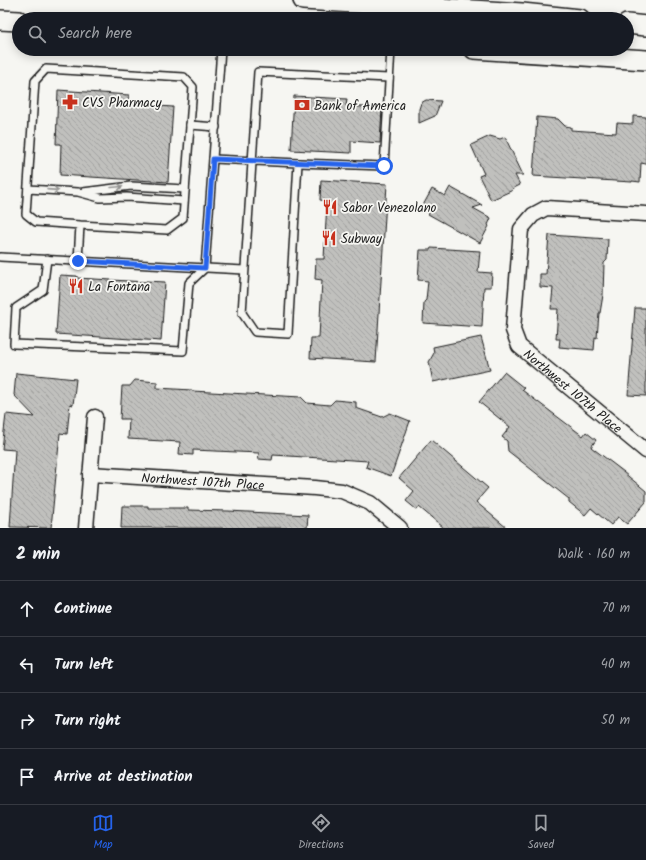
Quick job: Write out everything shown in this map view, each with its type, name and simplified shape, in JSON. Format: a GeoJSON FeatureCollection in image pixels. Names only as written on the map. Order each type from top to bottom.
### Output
{"type":"FeatureCollection","features":[{"type":"Feature","properties":{"kind":"main road"},"geometry":{"type":"LineString","coordinates":[[303,0],[505,12]]}},
{"type":"Feature","properties":{"kind":"main road"},"geometry":{"type":"LineString","coordinates":[[0,20],[12,21]]}},
{"type":"Feature","properties":{"kind":"main road"},"geometry":{"type":"LineString","coordinates":[[634,25],[646,26]]}},
{"type":"Feature","properties":{"kind":"main road"},"geometry":{"type":"LineString","coordinates":[[583,56],[646,60]]}},
{"type":"Feature","properties":{"kind":"street","name":"Northwest 107th Place"},"geometry":{"type":"LineString","coordinates":[[646,214],[546,208],[533,215],[522,229],[514,330],[519,346],[646,451]]}},
{"type":"Feature","properties":{"kind":"street"},"geometry":{"type":"LineString","coordinates":[[86,528],[95,417]]}},
{"type":"Feature","properties":{"kind":"street","name":"Northwest 107th Place"},"geometry":{"type":"LineString","coordinates":[[90,474],[342,491],[370,503],[400,528]]}},
{"type":"Feature","properties":{"kind":"lane"},"geometry":{"type":"LineString","coordinates":[[47,260],[43,290],[16,308],[14,344],[183,351],[189,283],[205,268],[221,56]]}},
{"type":"Feature","properties":{"kind":"lane"},"geometry":{"type":"LineString","coordinates":[[213,159],[384,166],[391,56]]}},
{"type":"Feature","properties":{"kind":"lane"},"geometry":{"type":"LineString","coordinates":[[46,69],[184,77],[193,87],[183,218],[167,230],[36,222],[26,214],[28,189],[35,81],[46,69]]}},
{"type":"Feature","properties":{"kind":"lane"},"geometry":{"type":"LineString","coordinates":[[298,163],[288,334],[255,332],[242,313],[258,72],[389,78]]}},
{"type":"Feature","properties":{"kind":"lane"},"geometry":{"type":"LineString","coordinates":[[190,125],[216,127]]}},
{"type":"Feature","properties":{"kind":"lane"},"geometry":{"type":"LineString","coordinates":[[28,189],[78,192],[131,186],[185,190]]}},
{"type":"Feature","properties":{"kind":"lane"},"geometry":{"type":"LineString","coordinates":[[78,192],[100,198],[184,201]]}},
{"type":"Feature","properties":{"kind":"lane"},"geometry":{"type":"LineString","coordinates":[[78,261],[80,225]]}},
{"type":"Feature","properties":{"kind":"lane"},"geometry":{"type":"LineString","coordinates":[[0,257],[244,270]]}},
{"type":"Feature","properties":{"kind":"building"},"geometry":{"type":"Polygon","coordinates":[[[58,90],[129,95],[128,104],[173,107],[168,182],[60,175],[61,144],[56,144],[58,90]]]}},
{"type":"Feature","properties":{"kind":"building"},"geometry":{"type":"Polygon","coordinates":[[[294,96],[347,99],[346,106],[382,108],[380,143],[351,141],[351,153],[291,150],[294,96]]]}},
{"type":"Feature","properties":{"kind":"building"},"geometry":{"type":"Polygon","coordinates":[[[426,100],[441,101],[435,116],[419,123],[419,109],[421,103],[426,100]]]}},
{"type":"Feature","properties":{"kind":"building"},"geometry":{"type":"Polygon","coordinates":[[[633,116],[646,117],[646,164],[641,163],[640,182],[533,176],[537,117],[558,119],[565,126],[571,127],[571,130],[616,133],[617,123],[633,124],[633,116]]]}},
{"type":"Feature","properties":{"kind":"building"},"geometry":{"type":"Polygon","coordinates":[[[490,136],[500,139],[505,137],[523,175],[515,175],[520,185],[512,189],[513,190],[491,200],[479,176],[484,174],[471,145],[490,136]]]}},
{"type":"Feature","properties":{"kind":"building"},"geometry":{"type":"Polygon","coordinates":[[[321,180],[387,184],[376,362],[310,358],[311,338],[319,338],[322,280],[315,279],[316,259],[324,259],[327,201],[320,200],[321,180]]]}},
{"type":"Feature","properties":{"kind":"building"},"geometry":{"type":"Polygon","coordinates":[[[450,187],[482,205],[473,208],[491,218],[488,225],[489,226],[480,243],[421,209],[432,189],[445,196],[450,187]]]}},
{"type":"Feature","properties":{"kind":"building"},"geometry":{"type":"Polygon","coordinates":[[[549,235],[608,239],[607,260],[604,263],[603,295],[594,350],[559,347],[560,339],[556,339],[558,309],[551,309],[553,288],[540,287],[540,274],[546,274],[549,235]]]}},
{"type":"Feature","properties":{"kind":"building"},"geometry":{"type":"Polygon","coordinates":[[[431,248],[480,251],[478,272],[492,273],[491,287],[484,287],[482,327],[423,323],[424,302],[426,300],[428,281],[418,280],[420,250],[430,250],[431,248]]]}},
{"type":"Feature","properties":{"kind":"building"},"geometry":{"type":"Polygon","coordinates":[[[60,275],[77,276],[77,278],[165,282],[161,341],[56,334],[60,275]]]}},
{"type":"Feature","properties":{"kind":"building"},"geometry":{"type":"Polygon","coordinates":[[[635,308],[646,308],[646,396],[628,395],[635,308]]]}},
{"type":"Feature","properties":{"kind":"building"},"geometry":{"type":"Polygon","coordinates":[[[481,337],[490,370],[433,382],[429,362],[434,353],[433,347],[481,337]]]}},
{"type":"Feature","properties":{"kind":"building"},"geometry":{"type":"Polygon","coordinates":[[[504,372],[524,388],[522,390],[583,436],[586,432],[596,440],[591,447],[646,491],[646,502],[627,524],[618,517],[611,525],[591,508],[585,515],[569,502],[569,499],[508,451],[507,441],[502,437],[510,427],[479,402],[504,372]]]}},
{"type":"Feature","properties":{"kind":"building"},"geometry":{"type":"Polygon","coordinates":[[[16,373],[76,379],[73,405],[70,404],[67,434],[60,433],[51,528],[10,527],[15,450],[2,449],[6,414],[35,417],[14,395],[16,373]]]}},
{"type":"Feature","properties":{"kind":"building"},"geometry":{"type":"Polygon","coordinates":[[[135,380],[157,382],[157,388],[301,397],[307,403],[330,405],[335,400],[356,402],[356,408],[382,417],[390,413],[410,421],[391,476],[366,467],[368,461],[273,455],[272,460],[258,459],[259,453],[193,450],[193,455],[179,454],[180,442],[128,439],[129,419],[120,419],[122,386],[130,386],[135,380]]]}},
{"type":"Feature","properties":{"kind":"building"},"geometry":{"type":"Polygon","coordinates":[[[431,440],[488,488],[476,502],[507,528],[444,528],[419,507],[417,510],[406,501],[414,491],[399,478],[431,440]]]}},
{"type":"Feature","properties":{"kind":"building"},"geometry":{"type":"Polygon","coordinates":[[[122,506],[148,506],[148,508],[188,508],[188,510],[308,515],[307,528],[121,528],[122,506]]]}},
{"type":"Feature","properties":{"kind":"place","name":"CVS Pharmacy"},"geometry":{"type":"Point","coordinates":[70,102]}},
{"type":"Feature","properties":{"kind":"place","name":"Bank of America"},"geometry":{"type":"Point","coordinates":[302,105]}},
{"type":"Feature","properties":{"kind":"place","name":"Sabor Venezolano"},"geometry":{"type":"Point","coordinates":[330,207]}},
{"type":"Feature","properties":{"kind":"place","name":"Subway"},"geometry":{"type":"Point","coordinates":[329,238]}},
{"type":"Feature","properties":{"kind":"place","name":"La Fontana"},"geometry":{"type":"Point","coordinates":[76,286]}},
{"type":"Feature","properties":{"kind":"route"},"geometry":{"type":"LineString","coordinates":[[78,261],[205,268],[213,159],[384,166]]}}]}
